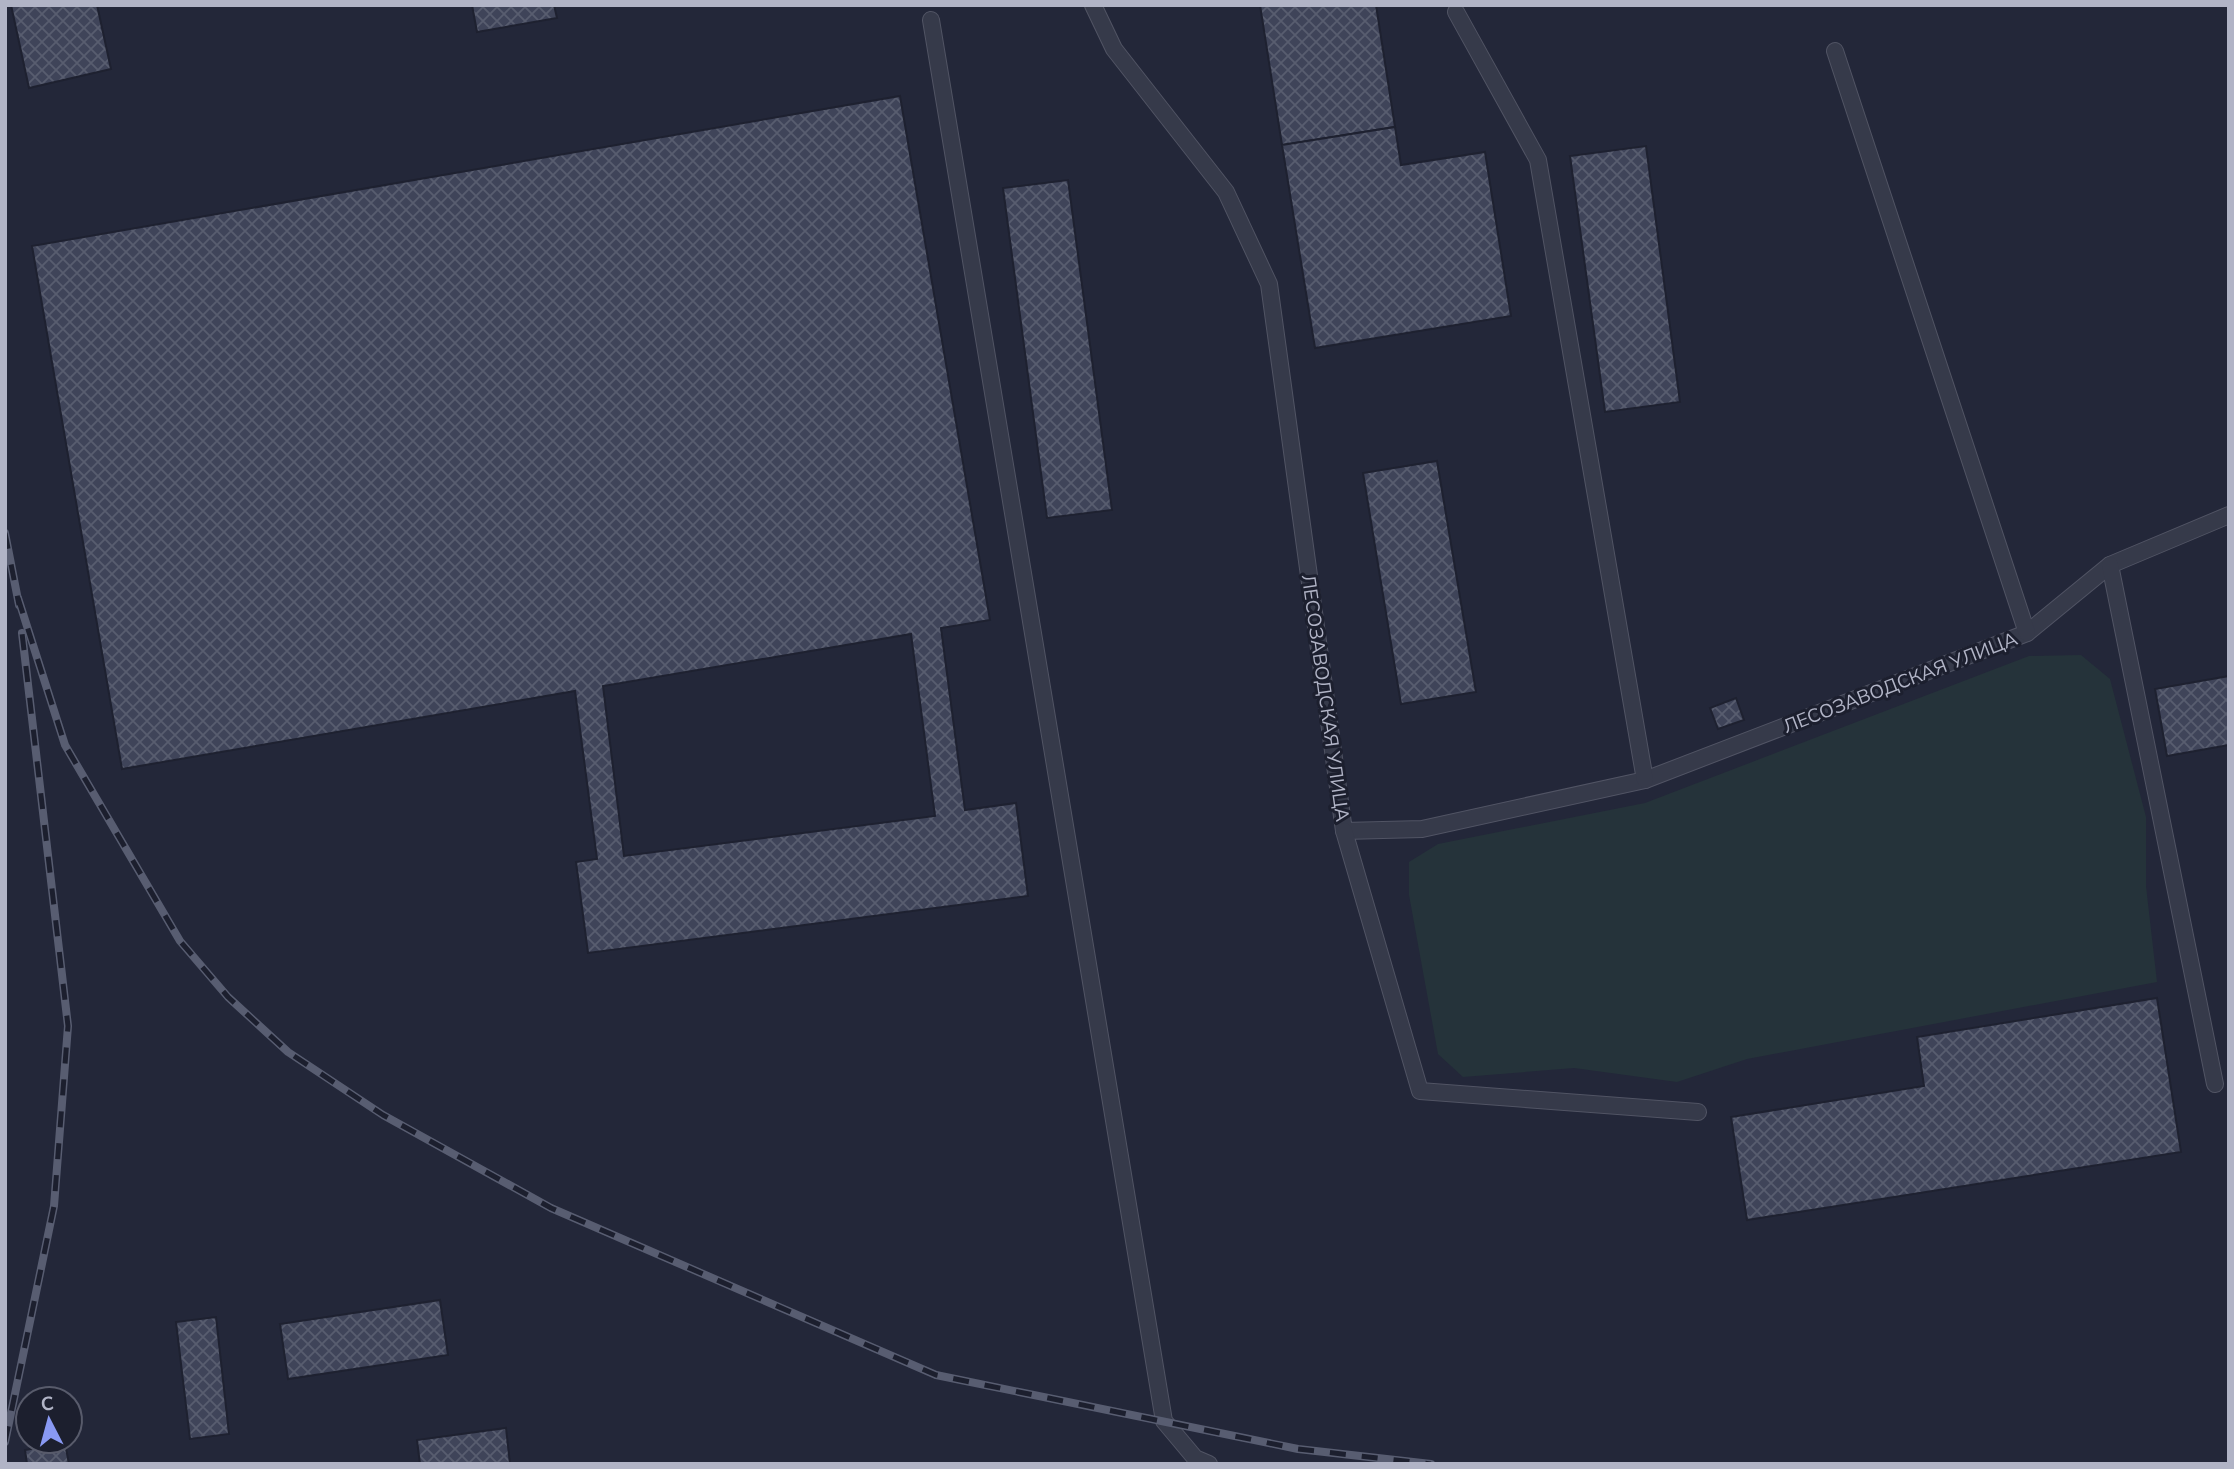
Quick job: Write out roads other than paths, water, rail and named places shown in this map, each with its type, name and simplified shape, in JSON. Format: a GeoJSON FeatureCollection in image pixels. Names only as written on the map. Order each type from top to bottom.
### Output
{"type":"FeatureCollection","features":[{"type":"Feature","properties":{"kind":"lane","name":"ЛЕСОЗАВОДСКАЯ УЛИЦА"},"geometry":{"type":"LineString","coordinates":[[1093,5],[1114,49],[1226,192],[1269,284],[1344,831],[1422,829],[1645,780],[2027,633],[2110,565],[2229,515]]}},
{"type":"Feature","properties":{"kind":"lane"},"geometry":{"type":"LineString","coordinates":[[1456,12],[1538,160],[1645,780]]}},
{"type":"Feature","properties":{"kind":"lane"},"geometry":{"type":"LineString","coordinates":[[931,20],[1164,1421],[1195,1458],[1209,1464]]}},
{"type":"Feature","properties":{"kind":"lane"},"geometry":{"type":"LineString","coordinates":[[1835,51],[2027,633]]}},
{"type":"Feature","properties":{"kind":"lane"},"geometry":{"type":"LineString","coordinates":[[2110,565],[2216,1084]]}},
{"type":"Feature","properties":{"kind":"lane"},"geometry":{"type":"LineString","coordinates":[[1344,831],[1420,1091],[1698,1112]]}},
{"type":"Feature","properties":{"kind":"railway"},"geometry":{"type":"LineString","coordinates":[[5,533],[19,605]]}},
{"type":"Feature","properties":{"kind":"railway"},"geometry":{"type":"LineString","coordinates":[[18,598],[65,745],[180,941],[228,997],[288,1052],[383,1115],[551,1208],[936,1375],[1298,1449],[1431,1464]]}},
{"type":"Feature","properties":{"kind":"railway"},"geometry":{"type":"LineString","coordinates":[[5,1442],[54,1206],[68,1026],[22,633]]}}]}
